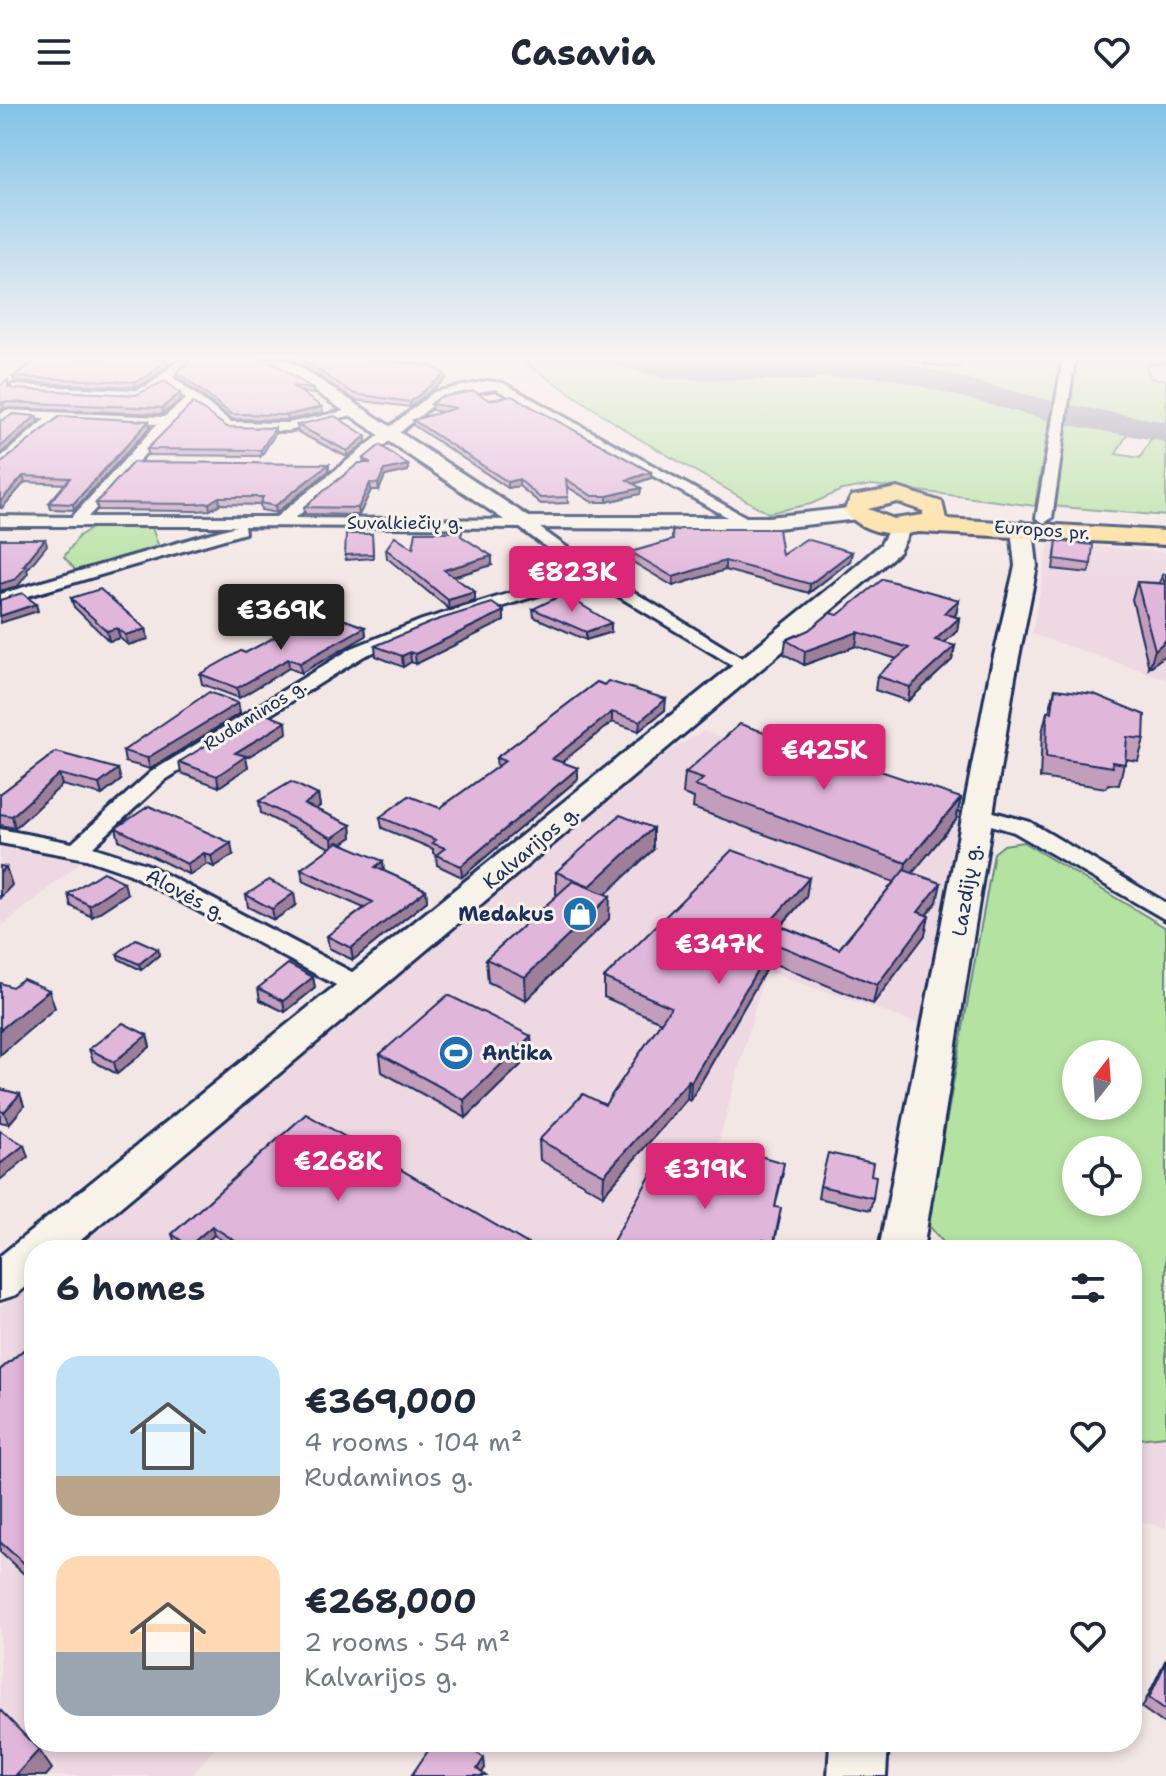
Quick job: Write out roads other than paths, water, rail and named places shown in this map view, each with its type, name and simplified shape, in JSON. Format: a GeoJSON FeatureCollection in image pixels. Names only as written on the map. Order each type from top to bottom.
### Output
{"type":"FeatureCollection","features":[{"type":"Feature","properties":{"kind":"main road"},"geometry":{"type":"LineString","coordinates":[[395,436],[524,523]]}},
{"type":"Feature","properties":{"kind":"main road","name":"Europos pr."},"geometry":{"type":"LineString","coordinates":[[918,519],[912,497],[882,495],[860,501],[856,506],[858,513],[875,522],[918,519],[1166,527]]}},
{"type":"Feature","properties":{"kind":"main road","name":"Suvalkiečių g."},"geometry":{"type":"LineString","coordinates":[[524,523],[740,524],[858,513]]}},
{"type":"Feature","properties":{"kind":"main road","name":"Kalvarijos g."},"geometry":{"type":"LineString","coordinates":[[51,1240],[891,547],[918,519]]}},
{"type":"Feature","properties":{"kind":"main road","name":"Europos pr."},"geometry":{"type":"LineString","coordinates":[[1033,524],[1166,538]]}},
{"type":"Feature","properties":{"kind":"main road","name":"Lazdijų g."},"geometry":{"type":"LineString","coordinates":[[903,1240],[1033,524]]}},
{"type":"Feature","properties":{"kind":"main road"},"geometry":{"type":"LineString","coordinates":[[0,1282],[24,1262]]}},
{"type":"Feature","properties":{"kind":"main road"},"geometry":{"type":"LineString","coordinates":[[857,1776],[858,1752]]}},
{"type":"Feature","properties":{"kind":"street"},"geometry":{"type":"LineString","coordinates":[[0,465],[33,436]]}},
{"type":"Feature","properties":{"kind":"street"},"geometry":{"type":"LineString","coordinates":[[75,522],[153,436]]}},
{"type":"Feature","properties":{"kind":"street"},"geometry":{"type":"LineString","coordinates":[[280,522],[384,436]]}},
{"type":"Feature","properties":{"kind":"street"},"geometry":{"type":"LineString","coordinates":[[590,436],[738,517],[740,524]]}},
{"type":"Feature","properties":{"kind":"street"},"geometry":{"type":"LineString","coordinates":[[1033,524],[1054,436]]}},
{"type":"Feature","properties":{"kind":"street"},"geometry":{"type":"LineString","coordinates":[[128,462],[158,463]]}},
{"type":"Feature","properties":{"kind":"street"},"geometry":{"type":"LineString","coordinates":[[323,464],[353,464]]}},
{"type":"Feature","properties":{"kind":"street","name":"Suvalkiečių g."},"geometry":{"type":"LineString","coordinates":[[0,521],[524,523]]}},
{"type":"Feature","properties":{"kind":"street"},"geometry":{"type":"LineString","coordinates":[[0,599],[243,529],[249,522]]}},
{"type":"Feature","properties":{"kind":"street"},"geometry":{"type":"LineString","coordinates":[[524,523],[592,573],[746,666]]}},
{"type":"Feature","properties":{"kind":"street","name":"Rudaminos g."},"geometry":{"type":"LineString","coordinates":[[78,849],[158,776],[358,652],[428,624],[592,573]]}},
{"type":"Feature","properties":{"kind":"street"},"geometry":{"type":"LineString","coordinates":[[979,814],[1022,827],[1166,913]]}},
{"type":"Feature","properties":{"kind":"street","name":"Alovės g."},"geometry":{"type":"LineString","coordinates":[[0,836],[78,849],[138,869],[360,987]]}},
{"type":"Feature","properties":{"kind":"place","name":"Medakus"},"geometry":{"type":"Point","coordinates":[580,914]}},
{"type":"Feature","properties":{"kind":"place","name":"Antika"},"geometry":{"type":"Point","coordinates":[456,1053]}}]}
